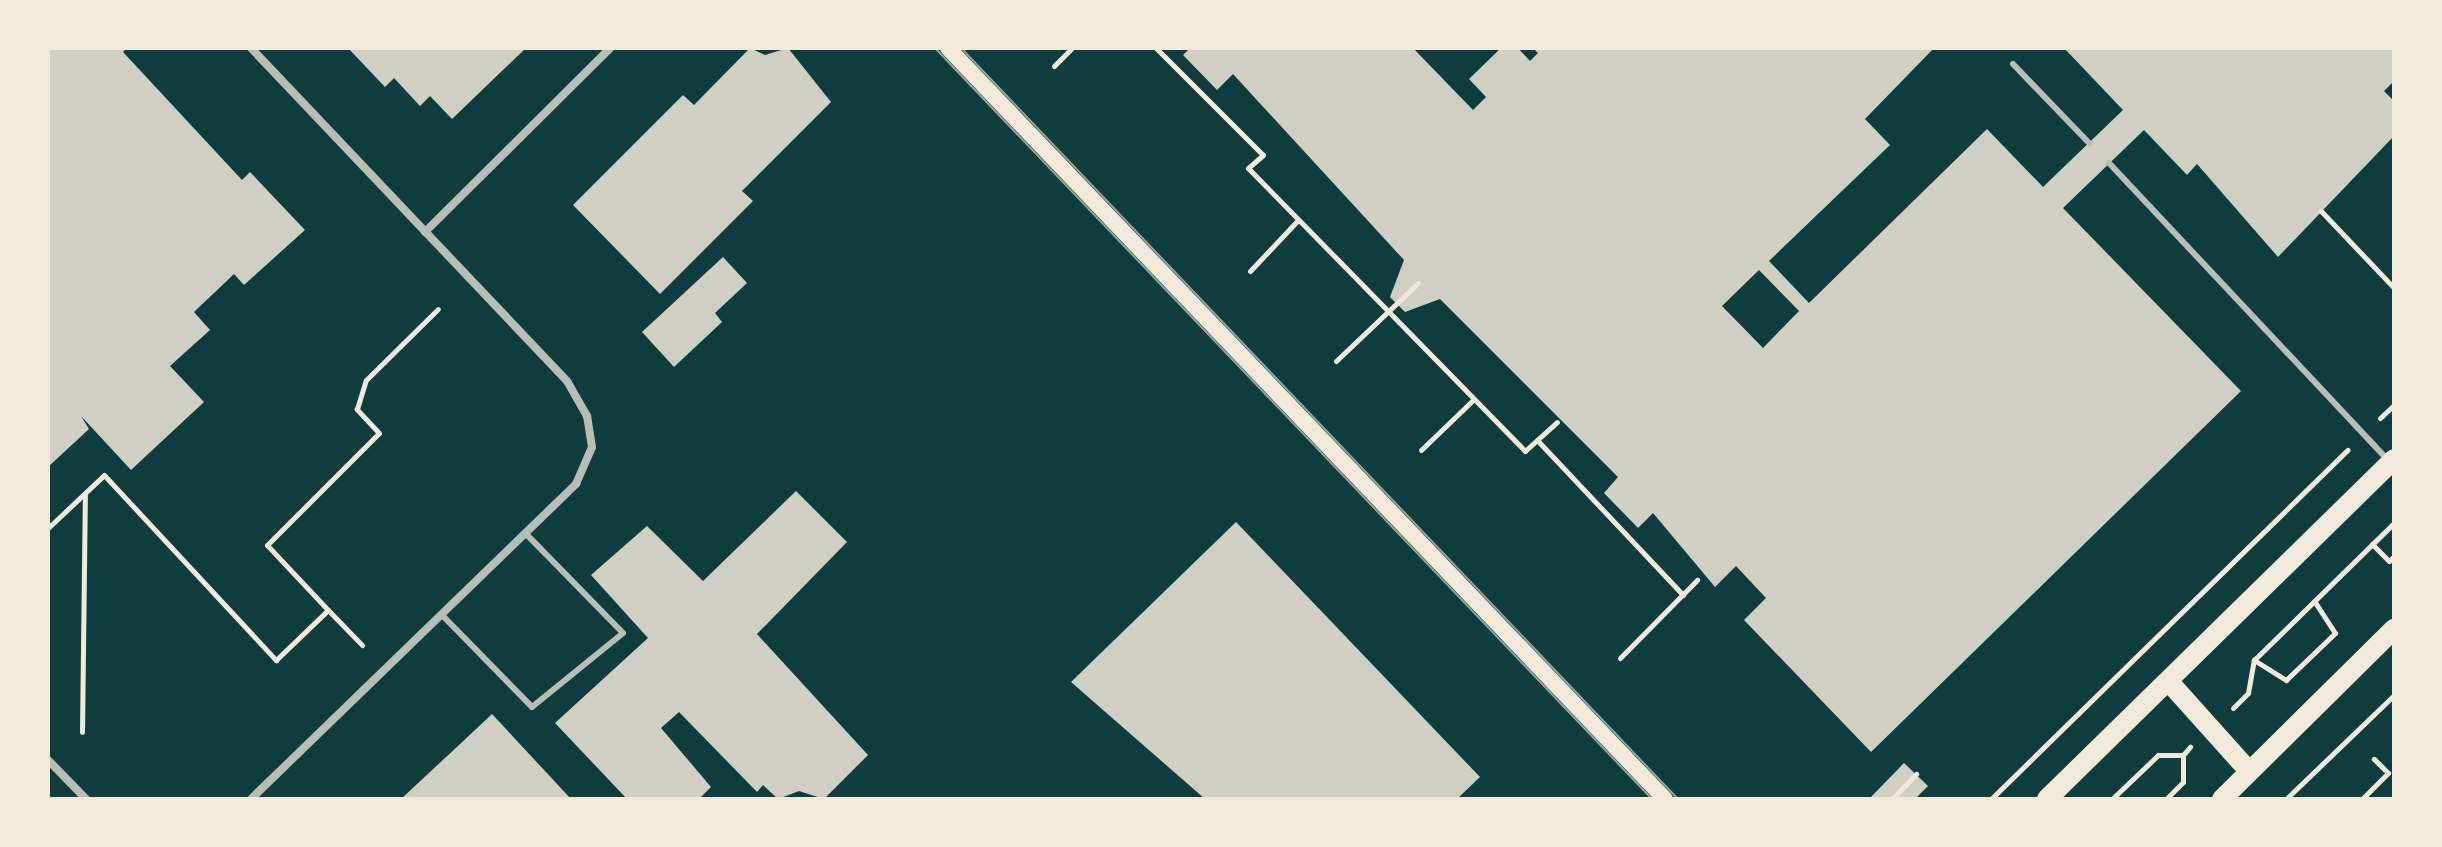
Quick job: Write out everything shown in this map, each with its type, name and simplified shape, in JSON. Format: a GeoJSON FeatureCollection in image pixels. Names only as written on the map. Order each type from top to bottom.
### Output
{"type":"FeatureCollection","features":[{"type":"Feature","properties":{"kind":"main road"},"geometry":{"type":"LineString","coordinates":[[948,48],[1665,799]]}},
{"type":"Feature","properties":{"kind":"main road"},"geometry":{"type":"LineString","coordinates":[[2047,799],[2170,683],[2392,461]]}},
{"type":"Feature","properties":{"kind":"main road"},"geometry":{"type":"LineString","coordinates":[[2222,799],[2394,629]]}},
{"type":"Feature","properties":{"kind":"main road"},"geometry":{"type":"LineString","coordinates":[[2170,683],[2249,771]]}},
{"type":"Feature","properties":{"kind":"street"},"geometry":{"type":"LineString","coordinates":[[251,48],[567,381],[587,416],[586,468],[525,533],[251,799]]}},
{"type":"Feature","properties":{"kind":"street"},"geometry":{"type":"LineString","coordinates":[[425,232],[610,48]]}},
{"type":"Feature","properties":{"kind":"street"},"geometry":{"type":"LineString","coordinates":[[48,760],[86,799]]}},
{"type":"Feature","properties":{"kind":"lane"},"geometry":{"type":"LineString","coordinates":[[2013,64],[2089,143]]}},
{"type":"Feature","properties":{"kind":"lane"},"geometry":{"type":"LineString","coordinates":[[2109,163],[2392,461]]}},
{"type":"Feature","properties":{"kind":"lane"},"geometry":{"type":"LineString","coordinates":[[441,614],[532,707],[623,633],[525,533]]}},
{"type":"Feature","properties":{"kind":"path"},"geometry":{"type":"LineString","coordinates":[[1054,66],[1072,48]]}},
{"type":"Feature","properties":{"kind":"path"},"geometry":{"type":"LineString","coordinates":[[1156,48],[1263,155],[1248,168],[1472,401],[1525,451],[1557,422]]}},
{"type":"Feature","properties":{"kind":"path"},"geometry":{"type":"LineString","coordinates":[[2321,211],[2394,288]]}},
{"type":"Feature","properties":{"kind":"path"},"geometry":{"type":"LineString","coordinates":[[1250,271],[1298,220]]}},
{"type":"Feature","properties":{"kind":"path"},"geometry":{"type":"LineString","coordinates":[[1336,361],[1418,283]]}},
{"type":"Feature","properties":{"kind":"path"},"geometry":{"type":"LineString","coordinates":[[362,645],[267,545],[379,433],[357,409],[366,380],[438,309]]}},
{"type":"Feature","properties":{"kind":"path"},"geometry":{"type":"LineString","coordinates":[[1421,450],[1472,401]]}},
{"type":"Feature","properties":{"kind":"path"},"geometry":{"type":"LineString","coordinates":[[1537,440],[1683,595]]}},
{"type":"Feature","properties":{"kind":"path"},"geometry":{"type":"LineString","coordinates":[[1991,799],[2339,458]]}},
{"type":"Feature","properties":{"kind":"path"},"geometry":{"type":"LineString","coordinates":[[48,528],[104,475],[276,660],[328,610]]}},
{"type":"Feature","properties":{"kind":"path"},"geometry":{"type":"LineString","coordinates":[[82,732],[85,493]]}},
{"type":"Feature","properties":{"kind":"path"},"geometry":{"type":"LineString","coordinates":[[2166,799],[2183,782],[2183,755],[2248,693],[2254,660],[2394,523]]}},
{"type":"Feature","properties":{"kind":"path"},"geometry":{"type":"LineString","coordinates":[[2372,544],[2389,561],[2394,556]]}},
{"type":"Feature","properties":{"kind":"path"},"geometry":{"type":"LineString","coordinates":[[1620,658],[1697,580]]}},
{"type":"Feature","properties":{"kind":"path"},"geometry":{"type":"LineString","coordinates":[[2254,660],[2286,680],[2335,633],[2314,601]]}},
{"type":"Feature","properties":{"kind":"path"},"geometry":{"type":"LineString","coordinates":[[2286,799],[2394,695]]}},
{"type":"Feature","properties":{"kind":"path"},"geometry":{"type":"LineString","coordinates":[[2112,799],[2158,755],[2183,755]]}},
{"type":"Feature","properties":{"kind":"path"},"geometry":{"type":"LineString","coordinates":[[2362,799],[2388,773],[2374,759]]}},
{"type":"Feature","properties":{"kind":"path"},"geometry":{"type":"LineString","coordinates":[[1892,799],[1916,774]]}},
{"type":"Feature","properties":{"kind":"building"},"geometry":{"type":"Polygon","coordinates":[[[48,48],[127,48],[123,52],[242,180],[250,172],[305,230],[244,285],[234,274],[194,312],[210,330],[170,366],[204,402],[131,470],[81,416],[89,429],[48,467],[48,48]]]}},
{"type":"Feature","properties":{"kind":"building"},"geometry":{"type":"Polygon","coordinates":[[[348,48],[526,48],[452,119],[430,96],[420,106],[394,78],[385,87],[348,48]]]}},
{"type":"Feature","properties":{"kind":"building"},"geometry":{"type":"Polygon","coordinates":[[[750,48],[765,55],[788,48],[831,102],[742,191],[753,201],[660,294],[573,205],[683,95],[694,105],[750,48]]]}},
{"type":"Feature","properties":{"kind":"building"},"geometry":{"type":"Polygon","coordinates":[[[1190,48],[1413,48],[1473,110],[1486,97],[1469,79],[1501,48],[1518,48],[1530,61],[1538,53],[1533,48],[1934,48],[1865,119],[1890,145],[1769,261],[1809,303],[1987,129],[2043,187],[2123,110],[2064,48],[2394,48],[2394,81],[2384,91],[2394,101],[2394,136],[2278,257],[2197,164],[2187,175],[2144,130],[2063,208],[2241,391],[1871,752],[1744,620],[1766,598],[1736,566],[1715,587],[1653,513],[1638,528],[1604,493],[1618,477],[1440,299],[1405,312],[1390,297],[1404,260],[1233,74],[1217,90],[1183,55],[1190,48]],[[1759,270],[1722,306],[1763,348],[1799,311],[1759,270]]]}},
{"type":"Feature","properties":{"kind":"building"},"geometry":{"type":"Polygon","coordinates":[[[723,257],[747,283],[715,313],[722,322],[674,367],[642,332],[723,257]]]}},
{"type":"Feature","properties":{"kind":"building"},"geometry":{"type":"Polygon","coordinates":[[[796,491],[847,542],[757,634],[868,755],[824,799],[799,791],[778,799],[763,785],[757,792],[679,712],[661,728],[711,787],[699,799],[627,799],[555,723],[648,638],[591,575],[647,526],[703,581],[796,491]]]}},
{"type":"Feature","properties":{"kind":"building"},"geometry":{"type":"Polygon","coordinates":[[[1236,522],[1480,777],[1457,799],[1205,799],[1071,682],[1236,522]]]}},
{"type":"Feature","properties":{"kind":"building"},"geometry":{"type":"Polygon","coordinates":[[[492,714],[571,799],[401,799],[459,745],[492,714]]]}},
{"type":"Feature","properties":{"kind":"building"},"geometry":{"type":"Polygon","coordinates":[[[1904,763],[1928,786],[1915,799],[1869,799],[1904,763]]]}},
{"type":"Feature","properties":{"kind":"tram line"},"geometry":{"type":"LineString","coordinates":[[935,48],[1652,799]]}},
{"type":"Feature","properties":{"kind":"tram line"},"geometry":{"type":"LineString","coordinates":[[961,48],[1678,799]]}}]}
